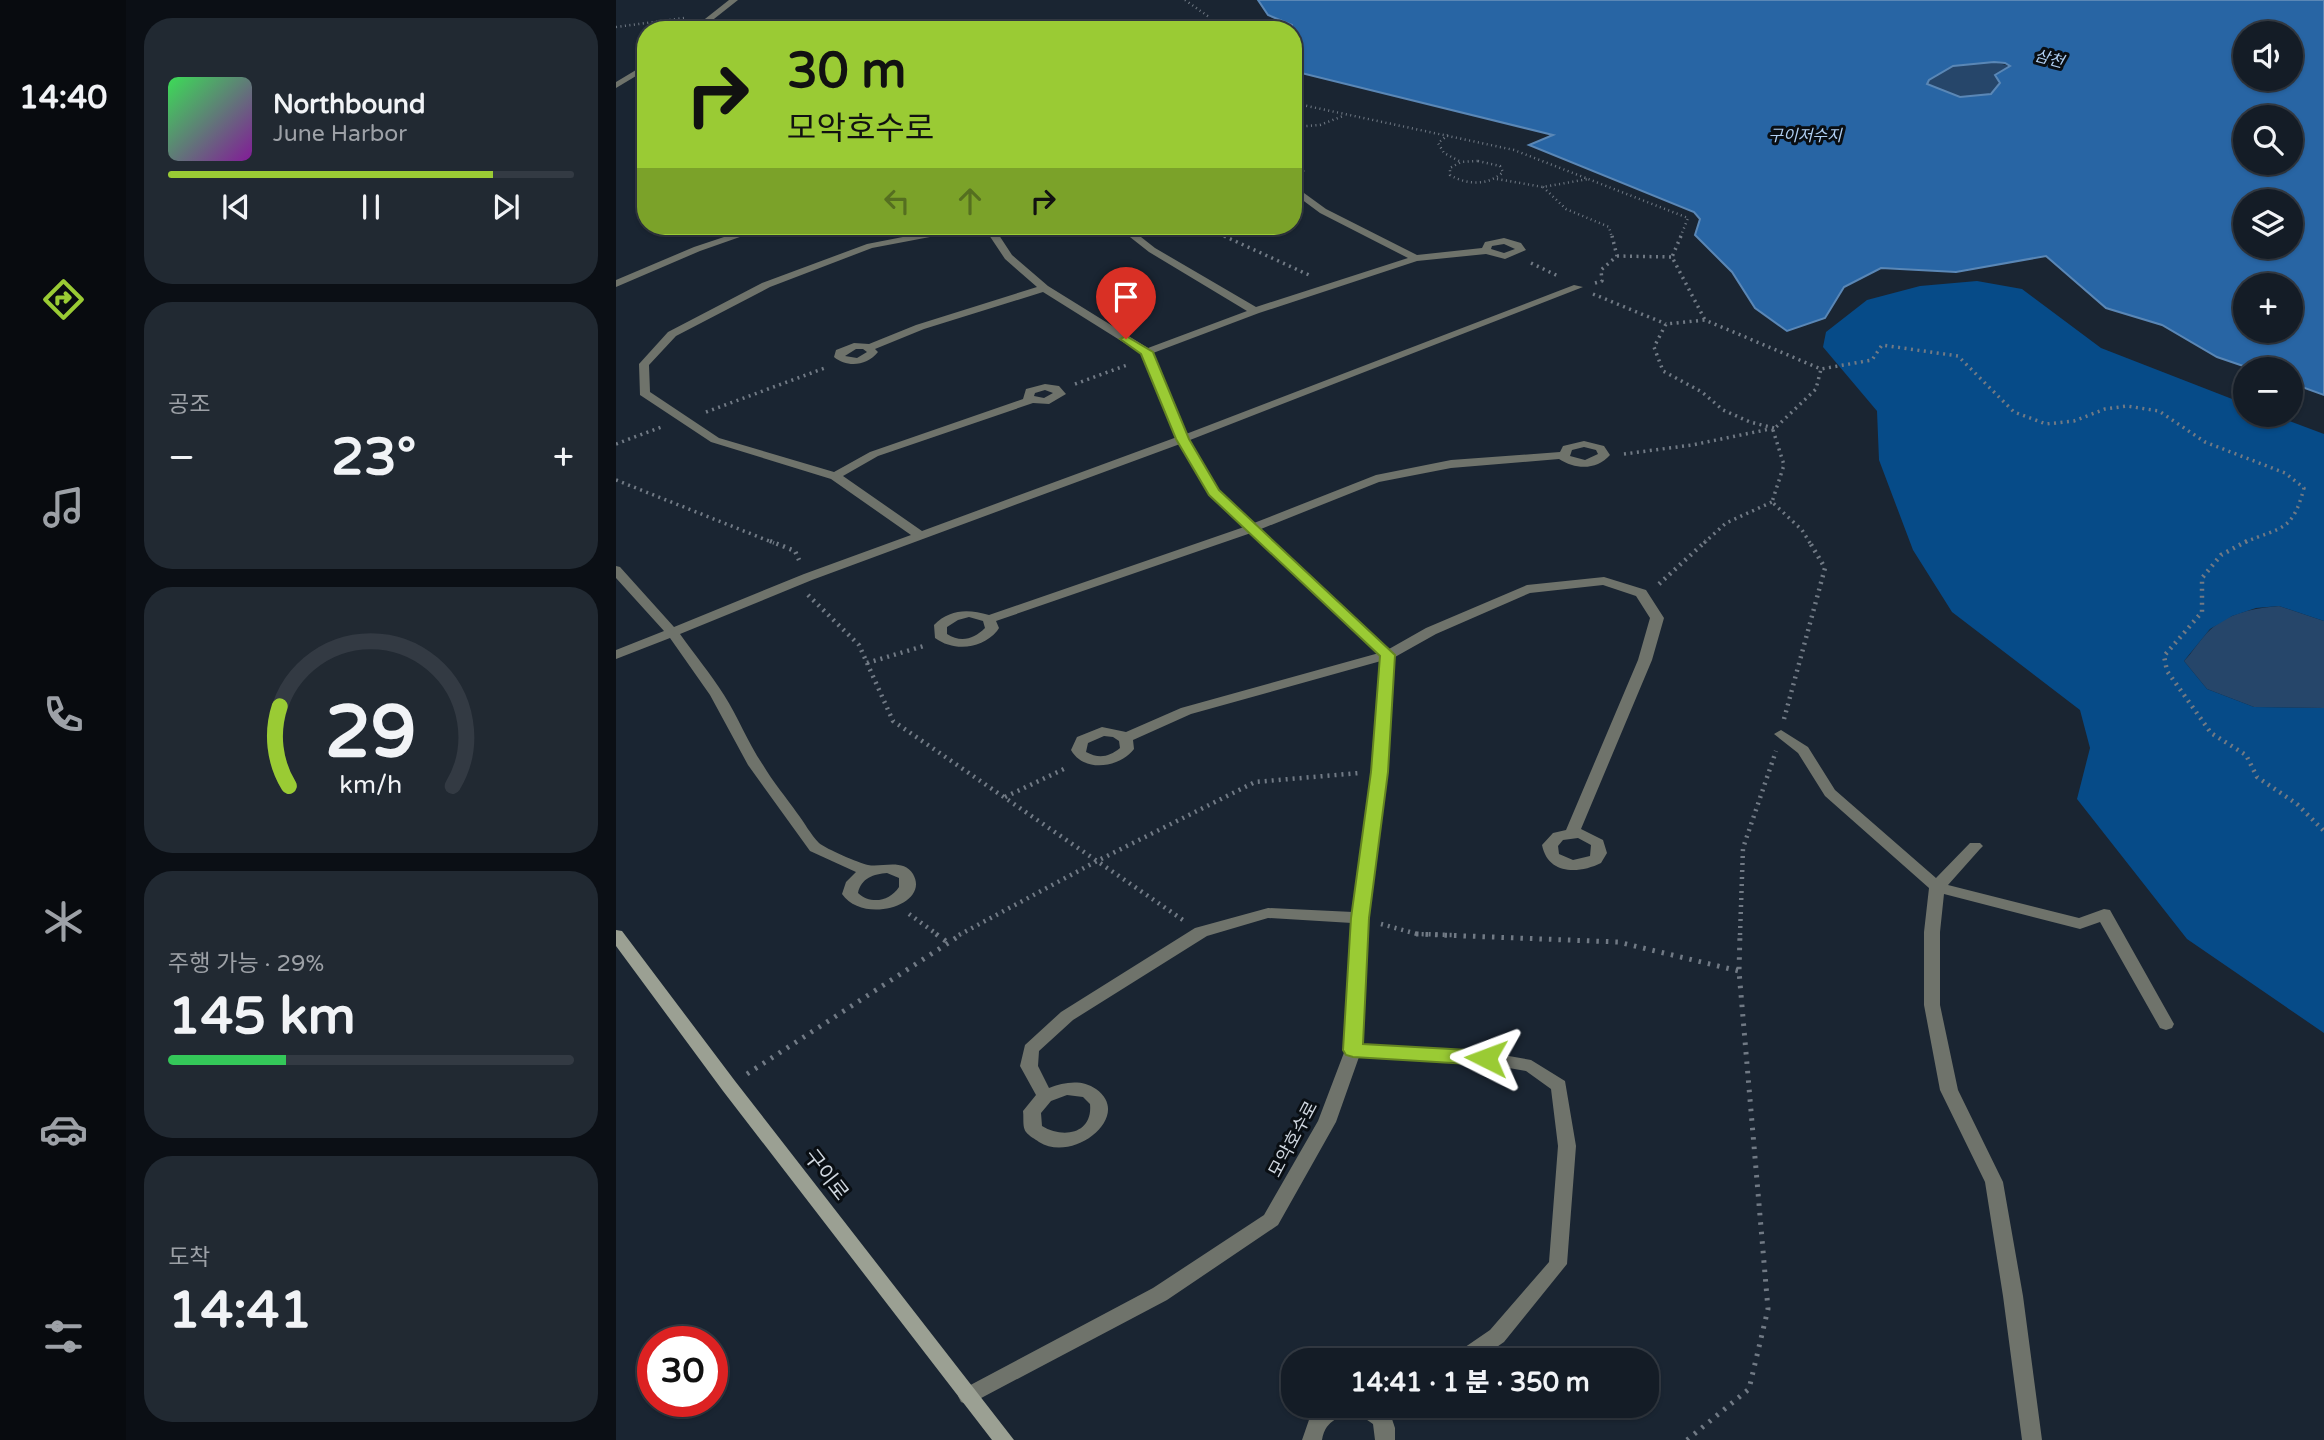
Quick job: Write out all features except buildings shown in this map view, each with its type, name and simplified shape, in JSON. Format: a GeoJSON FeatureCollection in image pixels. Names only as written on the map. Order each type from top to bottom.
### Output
{"type":"FeatureCollection","features":[{"type":"Feature","properties":{"kind":"street"},"geometry":{"type":"LineString","coordinates":[[707,21],[734,0]]}},
{"type":"Feature","properties":{"kind":"street"},"geometry":{"type":"LineString","coordinates":[[616,86],[637,72]]}},
{"type":"Feature","properties":{"kind":"street"},"geometry":{"type":"LineString","coordinates":[[1302,195],[1323,211],[1416,258]]}},
{"type":"Feature","properties":{"kind":"street"},"geometry":{"type":"LineString","coordinates":[[616,284],[696,249],[739,235]]}},
{"type":"Feature","properties":{"kind":"street"},"geometry":{"type":"LineString","coordinates":[[920,535],[835,476],[715,440],[644,393],[644,363],[672,334],[766,285],[870,246],[926,235]]}},
{"type":"Feature","properties":{"kind":"street"},"geometry":{"type":"LineString","coordinates":[[994,235],[1008,257],[1044,288],[1149,357],[1182,439],[1214,492],[1388,655]]}},
{"type":"Feature","properties":{"kind":"street"},"geometry":{"type":"LineString","coordinates":[[1133,235],[1152,250],[1255,311]]}},
{"type":"Feature","properties":{"kind":"street"},"geometry":{"type":"LineString","coordinates":[[1149,357],[1255,311],[1416,258],[1486,251],[1486,247],[1493,243],[1504,241],[1518,245],[1521,250],[1510,256]]}},
{"type":"Feature","properties":{"kind":"street"},"geometry":{"type":"LineString","coordinates":[[616,654],[808,577],[1182,439],[1577,287]]}},
{"type":"Feature","properties":{"kind":"street"},"geometry":{"type":"LineString","coordinates":[[841,359],[838,354],[844,349],[854,346],[870,347],[920,327],[1044,288]]}},
{"type":"Feature","properties":{"kind":"street"},"geometry":{"type":"LineString","coordinates":[[835,476],[874,454],[1031,400],[1027,396],[1034,389],[1050,387],[1058,390]]}},
{"type":"Feature","properties":{"kind":"street"},"geometry":{"type":"LineString","coordinates":[[989,619],[992,628],[977,640],[959,643],[944,639],[939,631],[941,625],[953,617],[977,614],[989,619],[1251,529],[1376,479],[1451,464],[1564,455],[1572,462],[1586,464],[1598,461],[1604,455],[1600,449],[1584,444],[1567,448],[1564,455]]}},
{"type":"Feature","properties":{"kind":"street"},"geometry":{"type":"LineString","coordinates":[[616,570],[672,632],[717,695],[755,765],[815,848],[868,871]]}},
{"type":"Feature","properties":{"kind":"street"},"geometry":{"type":"LineString","coordinates":[[1125,738],[1127,749],[1117,757],[1101,761],[1086,758],[1078,750],[1087,736],[1110,731],[1125,738],[1186,711],[1388,655],[1431,631],[1527,589],[1604,581],[1641,593],[1657,618],[1645,660],[1572,833]]}},
{"type":"Feature","properties":{"kind":"street","name":"모악호수로"},"geometry":{"type":"LineString","coordinates":[[968,1396],[1160,1294],[1271,1220],[1327,1122],[1353,1050],[1360,918],[1379,772],[1388,655]]}},
{"type":"Feature","properties":{"kind":"street"},"geometry":{"type":"LineString","coordinates":[[1781,734],[1803,750],[1830,793],[1937,887],[2080,924],[2104,914],[2166,1024]]}},
{"type":"Feature","properties":{"kind":"street"},"geometry":{"type":"LineString","coordinates":[[1975,846],[1937,887],[1932,932],[1932,1005],[1949,1090],[1994,1182],[2013,1296],[2032,1440]]}},
{"type":"Feature","properties":{"kind":"street"},"geometry":{"type":"LineString","coordinates":[[887,868],[903,872],[907,877],[907,889],[891,902],[867,906],[853,899],[850,888],[868,871],[887,868]]}},
{"type":"Feature","properties":{"kind":"street"},"geometry":{"type":"LineString","coordinates":[[1045,1096],[1029,1066],[1031,1049],[1067,1016],[1200,932],[1268,913],[1360,918]]}},
{"type":"Feature","properties":{"kind":"street","name":"구이로"},"geometry":{"type":"LineString","coordinates":[[616,935],[729,1086],[1004,1440]]}},
{"type":"Feature","properties":{"kind":"street"},"geometry":{"type":"LineString","coordinates":[[1353,1050],[1486,1058],[1509,1062],[1531,1066],[1559,1086],[1567,1146],[1558,1264],[1497,1336],[1480,1348]]}},
{"type":"Feature","properties":{"kind":"street"},"geometry":{"type":"LineString","coordinates":[[1312,1440],[1320,1418]]}},
{"type":"Feature","properties":{"kind":"street"},"geometry":{"type":"LineString","coordinates":[[1385,1440],[1386,1418]]}},
{"type":"Feature","properties":{"kind":"path"},"geometry":{"type":"LineString","coordinates":[[1185,0],[1209,17],[1209,21]]}},
{"type":"Feature","properties":{"kind":"path"},"geometry":{"type":"LineString","coordinates":[[1302,105],[1514,150],[1688,218],[1672,257],[1705,320]]}},
{"type":"Feature","properties":{"kind":"path"},"geometry":{"type":"LineString","coordinates":[[1302,126],[1320,125],[1345,115]]}},
{"type":"Feature","properties":{"kind":"path"},"geometry":{"type":"LineString","coordinates":[[1449,135],[1438,143],[1444,153],[1462,162],[1486,161],[1500,166],[1503,172],[1496,179]]}},
{"type":"Feature","properties":{"kind":"path"},"geometry":{"type":"LineString","coordinates":[[1462,162],[1449,171],[1454,178],[1479,182],[1496,179],[1543,187],[1589,179]]}},
{"type":"Feature","properties":{"kind":"path"},"geometry":{"type":"LineString","coordinates":[[1543,187],[1566,209],[1609,226],[1617,256]]}},
{"type":"Feature","properties":{"kind":"path"},"geometry":{"type":"LineString","coordinates":[[1221,235],[1332,285]]}},
{"type":"Feature","properties":{"kind":"path"},"geometry":{"type":"LineString","coordinates":[[1510,256],[1519,257],[1577,287],[1666,324],[1705,320],[1821,369],[1872,360],[1882,345],[1958,356],[2014,412],[2046,424],[2074,421],[2105,409],[2127,405],[2159,411],[2205,442],[2285,473],[2304,488],[2297,515],[2286,527],[2221,555],[2202,578],[2202,612],[2164,656],[2167,671],[2211,733],[2246,755],[2257,777],[2297,804],[2324,831]]}},
{"type":"Feature","properties":{"kind":"path"},"geometry":{"type":"LineString","coordinates":[[1577,287],[1602,281],[1601,270],[1617,256],[1672,257]]}},
{"type":"Feature","properties":{"kind":"path"},"geometry":{"type":"LineString","coordinates":[[1666,324],[1654,347],[1663,371],[1702,392],[1723,410],[1750,422],[1774,428]]}},
{"type":"Feature","properties":{"kind":"path"},"geometry":{"type":"LineString","coordinates":[[1058,390],[1149,357]]}},
{"type":"Feature","properties":{"kind":"path"},"geometry":{"type":"LineString","coordinates":[[616,444],[817,373],[841,359]]}},
{"type":"Feature","properties":{"kind":"path"},"geometry":{"type":"LineString","coordinates":[[1604,455],[1692,445],[1774,428],[1816,390],[1821,369]]}},
{"type":"Feature","properties":{"kind":"path"},"geometry":{"type":"LineString","coordinates":[[1647,602],[1661,581],[1726,523],[1772,502],[1784,465],[1774,428]]}},
{"type":"Feature","properties":{"kind":"path"},"geometry":{"type":"LineString","coordinates":[[616,480],[795,551],[808,577],[804,591],[859,645],[893,720],[1200,932]]}},
{"type":"Feature","properties":{"kind":"path"},"geometry":{"type":"LineString","coordinates":[[1687,1440],[1749,1389],[1768,1309],[1739,971],[1743,849],[1781,734],[1825,568],[1802,530],[1772,502]]}},
{"type":"Feature","properties":{"kind":"path"},"geometry":{"type":"LineString","coordinates":[[867,663],[944,639]]}},
{"type":"Feature","properties":{"kind":"path"},"geometry":{"type":"LineString","coordinates":[[1005,797],[1086,758]]}},
{"type":"Feature","properties":{"kind":"path"},"geometry":{"type":"LineString","coordinates":[[729,1086],[947,943],[1097,861],[1255,782],[1379,772]]}},
{"type":"Feature","properties":{"kind":"path"},"geometry":{"type":"LineString","coordinates":[[891,902],[947,943]]}},
{"type":"Feature","properties":{"kind":"path"},"geometry":{"type":"LineString","coordinates":[[1360,918],[1417,934],[1618,942],[1739,971]]}},
{"type":"Feature","properties":{"kind":"shaded area"},"geometry":{"type":"Polygon","coordinates":[[[1994,62],[2010,66],[2008,70],[2000,72],[1998,89],[1990,94],[1962,97],[1927,84],[1929,80],[1953,66],[1994,62]]]}},
{"type":"Feature","properties":{"kind":"shaded area"},"geometry":{"type":"Polygon","coordinates":[[[1977,281],[2022,289],[2101,348],[2233,399],[2233,427],[2303,426],[2324,434],[2324,621],[2279,606],[2256,608],[2232,616],[2210,629],[2184,661],[2207,689],[2254,707],[2324,708],[2324,1033],[2187,939],[2077,799],[2090,748],[2080,710],[1952,612],[1913,550],[1879,460],[1877,411],[1823,347],[1826,332],[1867,300],[1920,286],[1977,281]]]}},
{"type":"Feature","properties":{"kind":"shaded area"},"geometry":{"type":"Polygon","coordinates":[[[2279,606],[2324,621],[2324,708],[2254,707],[2207,689],[2184,661],[2206,634],[2225,619],[2251,610],[2279,606]]]}},
{"type":"Feature","properties":{"kind":"water","name":"구이저수지"},"geometry":{"type":"Polygon","coordinates":[[[1258,0],[2324,0],[2324,395],[2303,387],[2303,357],[2233,357],[2233,362],[2217,357],[2162,325],[2106,308],[2046,256],[1956,272],[1881,268],[1844,287],[1825,318],[1787,331],[1755,308],[1732,272],[1695,235],[1700,219],[1694,212],[1529,145],[1553,135],[1302,73],[1302,21],[1282,21],[1268,15],[1258,0]],[[2005,63],[1953,66],[1929,80],[1927,84],[1960,97],[1991,94],[2000,83],[1995,75],[2010,66],[2005,63]]]}},
{"type":"Feature","properties":{"kind":"route"},"geometry":{"type":"LineString","coordinates":[[1126,339],[1147,352],[1182,439],[1214,492],[1388,655],[1379,772],[1360,918],[1353,1050],[1486,1058]]}},
{"type":"Feature","properties":{"kind":"water label","name":"삼천"},"geometry":{"type":"Point","coordinates":[2049,59]}}]}
